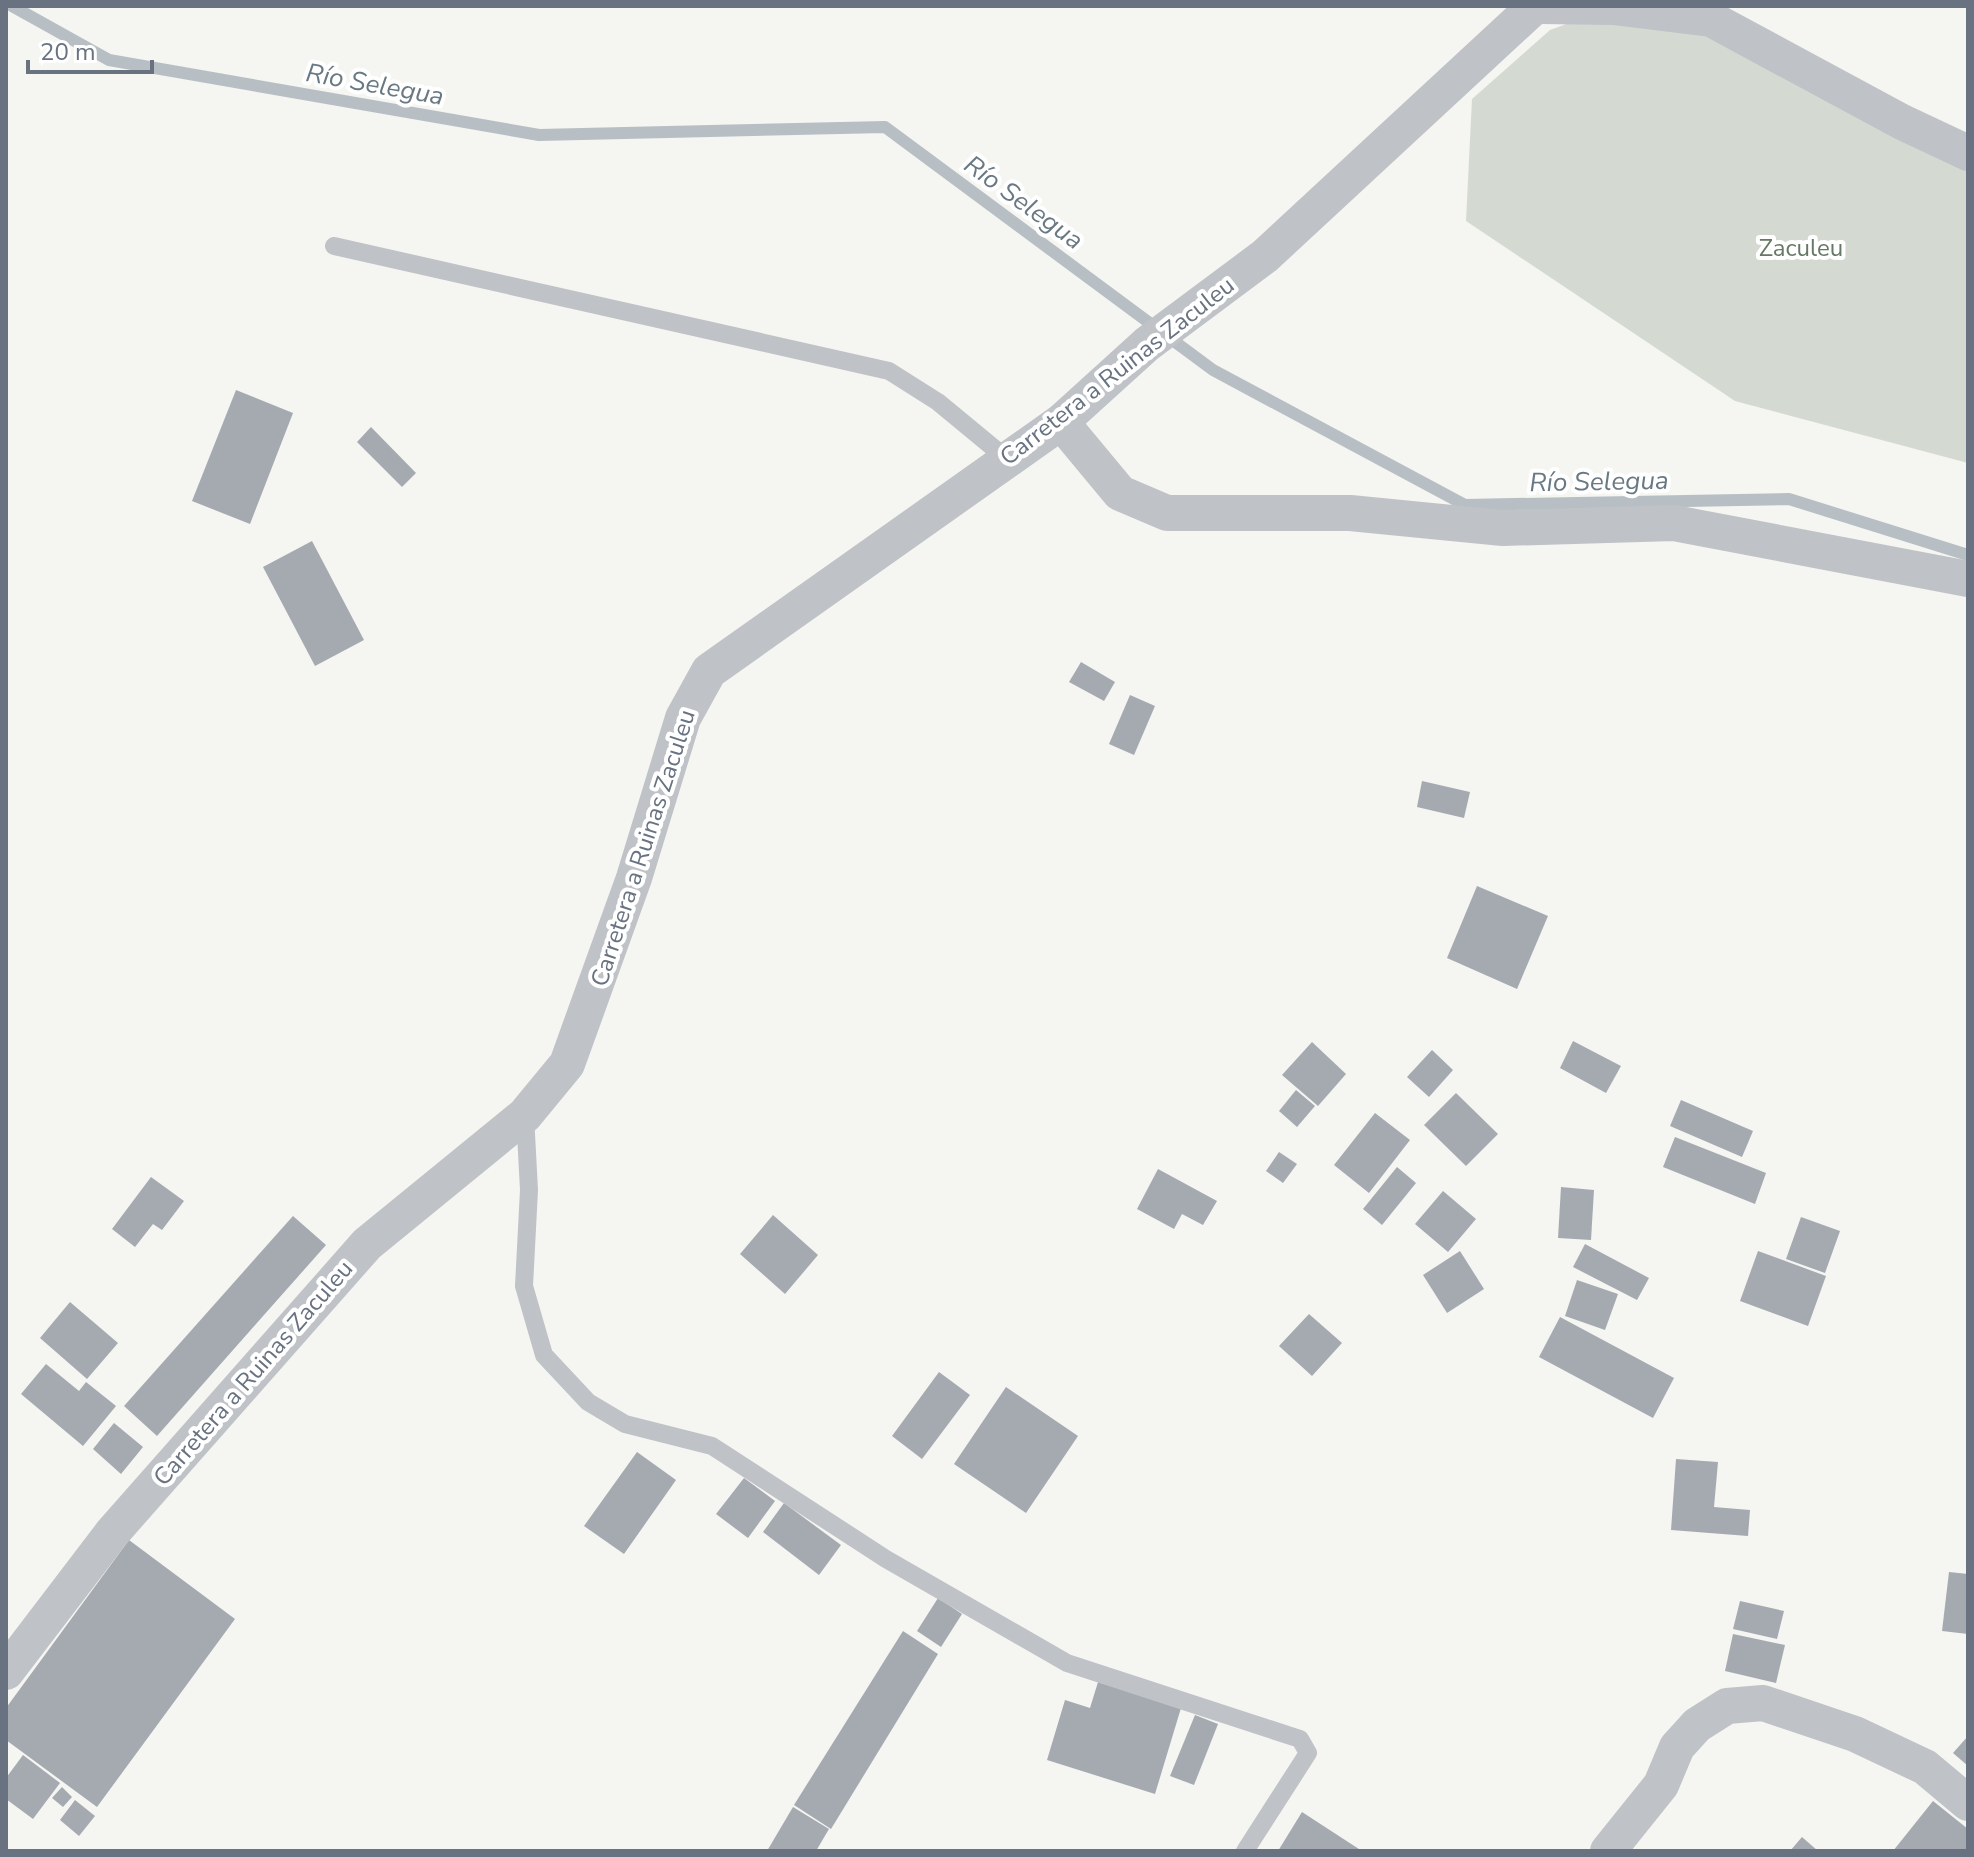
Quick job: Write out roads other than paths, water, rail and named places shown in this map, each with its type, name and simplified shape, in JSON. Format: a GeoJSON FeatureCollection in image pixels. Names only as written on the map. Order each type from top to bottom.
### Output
{"type":"FeatureCollection","features":[{"type":"Feature","properties":{"kind":"street","name":"Carretera a Ruinas Zaculeu"},"geometry":{"type":"LineString","coordinates":[[6,1672],[112,1533],[367,1244],[525,1115],[567,1064],[610,948],[665,783],[683,718],[709,671],[1061,422],[1147,344],[1265,256],[1535,6]]}},
{"type":"Feature","properties":{"kind":"street"},"geometry":{"type":"LineString","coordinates":[[1542,6],[1613,7],[1711,19],[1902,122],[1968,153]]}},
{"type":"Feature","properties":{"kind":"street"},"geometry":{"type":"LineString","coordinates":[[1061,422],[1120,493],[1167,513],[1350,513],[1503,528],[1674,523],[1968,579]]}},
{"type":"Feature","properties":{"kind":"street"},"geometry":{"type":"LineString","coordinates":[[1608,1851],[1661,1785],[1677,1747],[1697,1725],[1727,1706],[1763,1703],[1855,1734],[1925,1767],[1968,1803]]}},
{"type":"Feature","properties":{"kind":"lane"},"geometry":{"type":"LineString","coordinates":[[334,246],[889,371],[938,402],[1007,459]]}},
{"type":"Feature","properties":{"kind":"lane"},"geometry":{"type":"LineString","coordinates":[[525,1115],[529,1190],[524,1286],[544,1355],[588,1402],[625,1424],[712,1446],[886,1559],[1067,1663],[1284,1731],[1300,1739],[1308,1753],[1245,1851]]}},
{"type":"Feature","properties":{"kind":"waterway","name":"Río Selegua"},"geometry":{"type":"LineString","coordinates":[[12,6],[109,60],[539,135],[885,127],[1213,370],[1465,505],[1789,499],[1968,555]]}},
{"type":"Feature","properties":{"kind":"park label","name":"Zaculeu"},"geometry":{"type":"Point","coordinates":[1801,248]}}]}
